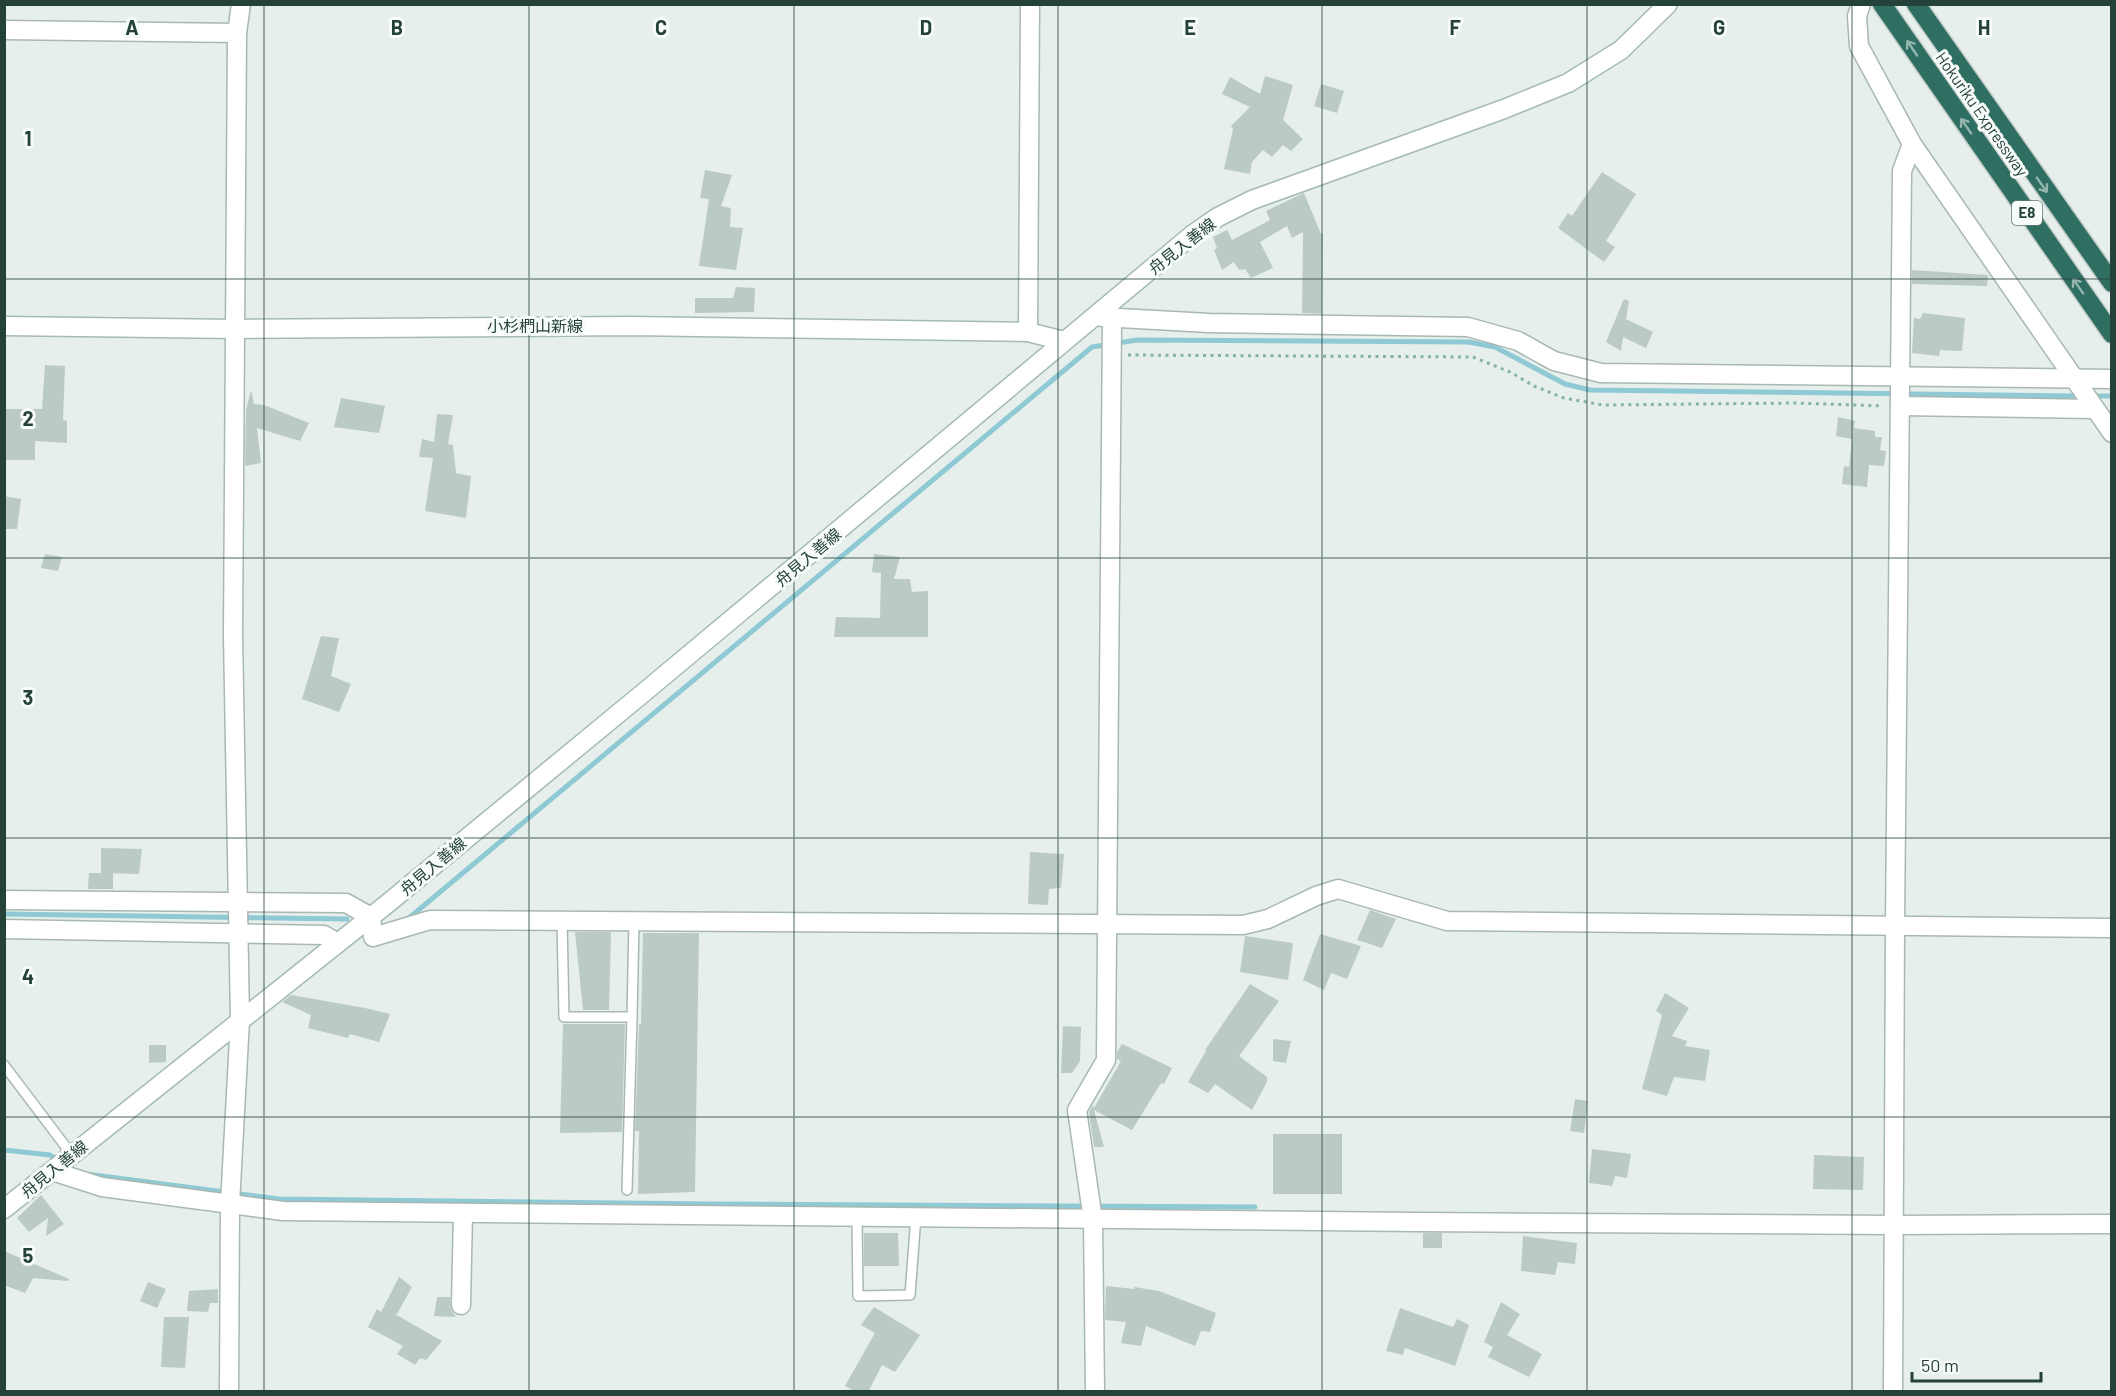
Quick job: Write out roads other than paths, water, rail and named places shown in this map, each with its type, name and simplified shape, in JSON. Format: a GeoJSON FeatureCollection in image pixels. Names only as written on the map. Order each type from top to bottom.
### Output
{"type":"FeatureCollection","features":[{"type":"Feature","properties":{"kind":"highway","name":"Hokuriku Expressway"},"geometry":{"type":"LineString","coordinates":[[1882,4],[2112,334]]}},
{"type":"Feature","properties":{"kind":"highway","name":"Hokuriku Expressway"},"geometry":{"type":"LineString","coordinates":[[1916,4],[2112,283]]}},
{"type":"Feature","properties":{"kind":"street"},"geometry":{"type":"LineString","coordinates":[[229,1392],[230,1204],[240,1020],[233,635],[237,33],[241,4]]}},
{"type":"Feature","properties":{"kind":"street"},"geometry":{"type":"LineString","coordinates":[[1028,332],[1030,4]]}},
{"type":"Feature","properties":{"kind":"street","name":"舟見入善線"},"geometry":{"type":"LineString","coordinates":[[4,1209],[370,917],[999,398],[1064,341],[1104,317],[1192,235],[1218,217],[1252,200],[1504,109],[1568,83],[1621,50],[1668,4]]}},
{"type":"Feature","properties":{"kind":"street"},"geometry":{"type":"LineString","coordinates":[[1861,4],[1857,16],[1858,46],[1912,144],[2112,433]]}},
{"type":"Feature","properties":{"kind":"street"},"geometry":{"type":"LineString","coordinates":[[4,30],[237,33]]}},
{"type":"Feature","properties":{"kind":"street"},"geometry":{"type":"LineString","coordinates":[[1893,1392],[1902,171],[1912,144]]}},
{"type":"Feature","properties":{"kind":"street"},"geometry":{"type":"LineString","coordinates":[[1095,1392],[1093,1220],[1077,1110],[1106,1060],[1111,354],[1104,317],[1209,323],[1467,327],[1518,341],[1554,361],[1601,373],[2112,379]]}},
{"type":"Feature","properties":{"kind":"street","name":"小杉椚山新線"},"geometry":{"type":"LineString","coordinates":[[4,326],[235,329],[631,326],[1028,332],[1064,341]]}},
{"type":"Feature","properties":{"kind":"street"},"geometry":{"type":"LineString","coordinates":[[1900,406],[2094,409]]}},
{"type":"Feature","properties":{"kind":"street"},"geometry":{"type":"LineString","coordinates":[[4,929],[238,917],[346,903],[370,917],[373,937],[430,920],[1243,925],[1268,920],[1316,896],[1338,889],[1447,921],[2112,927]]}},
{"type":"Feature","properties":{"kind":"street"},"geometry":{"type":"LineString","coordinates":[[4,900],[238,917],[324,935],[338,943]]}},
{"type":"Feature","properties":{"kind":"street"},"geometry":{"type":"LineString","coordinates":[[52,1171],[102,1187],[283,1211],[916,1216],[1093,1220],[1894,1225],[2112,1224]]}},
{"type":"Feature","properties":{"kind":"street"},"geometry":{"type":"LineString","coordinates":[[461,1305],[463,1213]]}},
{"type":"Feature","properties":{"kind":"lane"},"geometry":{"type":"LineString","coordinates":[[562,921],[564,1017],[632,1017]]}},
{"type":"Feature","properties":{"kind":"lane"},"geometry":{"type":"LineString","coordinates":[[627,1190],[634,921]]}},
{"type":"Feature","properties":{"kind":"lane"},"geometry":{"type":"LineString","coordinates":[[4,1065],[72,1155]]}},
{"type":"Feature","properties":{"kind":"lane"},"geometry":{"type":"LineString","coordinates":[[857,1217],[858,1296],[910,1295],[916,1216]]}},
{"type":"Feature","properties":{"kind":"waterway"},"geometry":{"type":"LineString","coordinates":[[409,918],[1092,347],[1137,340],[1469,342],[1495,347],[1565,384],[1590,390],[2080,396]]}},
{"type":"Feature","properties":{"kind":"waterway"},"geometry":{"type":"LineString","coordinates":[[2092,396],[2112,396]]}},
{"type":"Feature","properties":{"kind":"waterway"},"geometry":{"type":"LineString","coordinates":[[4,914],[347,919]]}},
{"type":"Feature","properties":{"kind":"waterway"},"geometry":{"type":"LineString","coordinates":[[4,1150],[50,1155],[59,1161]]}},
{"type":"Feature","properties":{"kind":"waterway"},"geometry":{"type":"LineString","coordinates":[[86,1174],[279,1199],[1255,1207]]}}]}
